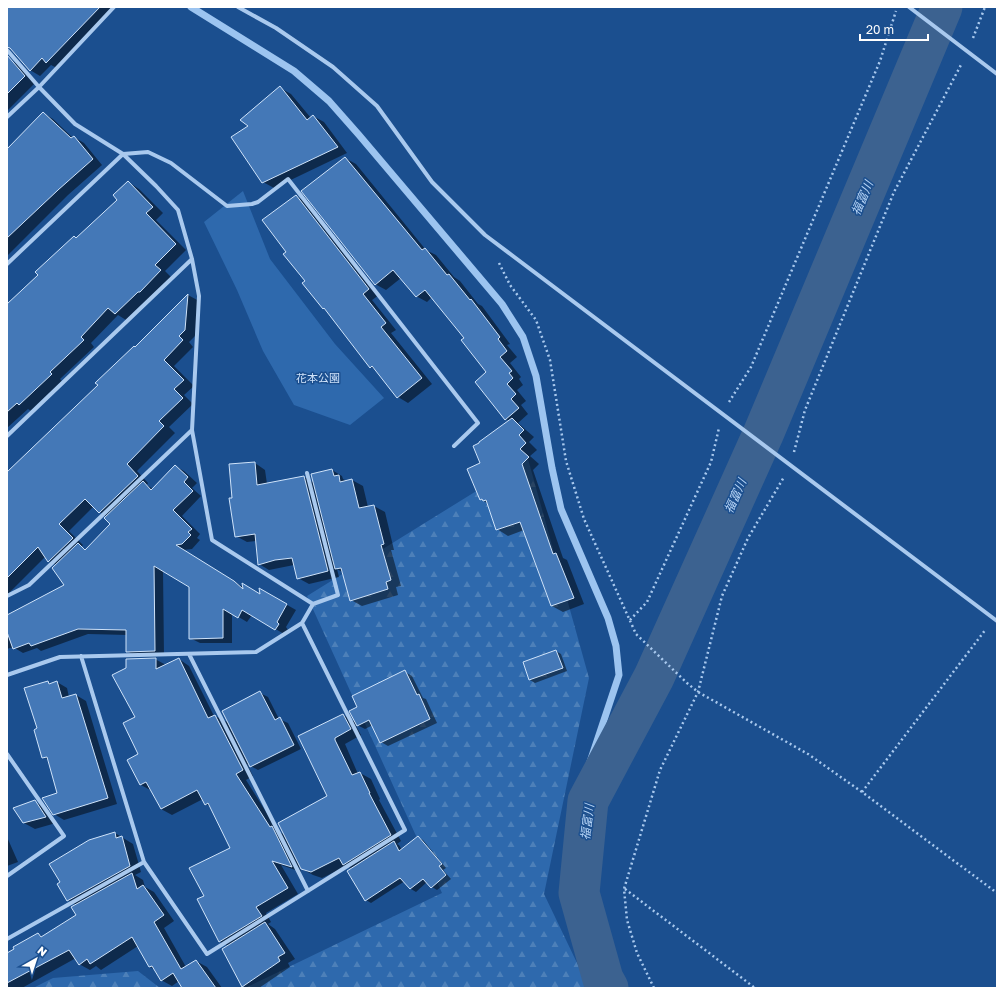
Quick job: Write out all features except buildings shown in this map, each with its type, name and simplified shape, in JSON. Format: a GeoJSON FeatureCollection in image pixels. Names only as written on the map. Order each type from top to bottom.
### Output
{"type":"FeatureCollection","features":[{"type":"Feature","properties":{"kind":"street"},"geometry":{"type":"LineString","coordinates":[[7,117],[39,87],[114,7]]}},
{"type":"Feature","properties":{"kind":"street"},"geometry":{"type":"LineString","coordinates":[[238,7],[276,28],[333,66],[377,106],[432,182],[485,235],[995,620]]}},
{"type":"Feature","properties":{"kind":"street"},"geometry":{"type":"LineString","coordinates":[[910,8],[997,74]]}},
{"type":"Feature","properties":{"kind":"street"},"geometry":{"type":"LineString","coordinates":[[7,50],[39,87],[75,124],[122,154],[156,186],[178,210],[192,259],[199,296],[192,430],[212,540],[313,604]]}},
{"type":"Feature","properties":{"kind":"street"},"geometry":{"type":"LineString","coordinates":[[7,58],[14,57]]}},
{"type":"Feature","properties":{"kind":"street"},"geometry":{"type":"LineString","coordinates":[[7,264],[122,154],[148,152],[171,163],[227,206],[252,204],[258,202],[288,179],[478,424],[454,446]]}},
{"type":"Feature","properties":{"kind":"street"},"geometry":{"type":"LineString","coordinates":[[7,436],[192,259]]}},
{"type":"Feature","properties":{"kind":"street"},"geometry":{"type":"LineString","coordinates":[[7,596],[29,585],[192,430]]}},
{"type":"Feature","properties":{"kind":"street"},"geometry":{"type":"LineString","coordinates":[[7,675],[60,657],[256,652],[302,622],[313,604],[338,595],[307,473]]}},
{"type":"Feature","properties":{"kind":"street"},"geometry":{"type":"LineString","coordinates":[[81,656],[144,862],[207,954],[405,830],[302,622]]}},
{"type":"Feature","properties":{"kind":"street"},"geometry":{"type":"LineString","coordinates":[[189,654],[308,890]]}},
{"type":"Feature","properties":{"kind":"street"},"geometry":{"type":"LineString","coordinates":[[7,754],[64,836],[7,876]]}},
{"type":"Feature","properties":{"kind":"street"},"geometry":{"type":"LineString","coordinates":[[7,939],[144,862]]}},
{"type":"Feature","properties":{"kind":"path"},"geometry":{"type":"LineString","coordinates":[[630,620],[646,602],[711,462],[722,414],[751,368],[880,61],[897,7]]}},
{"type":"Feature","properties":{"kind":"path"},"geometry":{"type":"LineString","coordinates":[[654,988],[637,953],[627,920],[624,889],[660,770],[698,692],[722,596],[748,538],[791,465],[805,410],[894,192],[968,52],[985,7]]}},
{"type":"Feature","properties":{"kind":"path"},"geometry":{"type":"LineString","coordinates":[[485,235],[510,285],[536,320],[550,360],[566,461],[584,519],[636,634],[698,692],[808,754],[862,792],[997,893]]}},
{"type":"Feature","properties":{"kind":"path"},"geometry":{"type":"LineString","coordinates":[[862,792],[995,620]]}},
{"type":"Feature","properties":{"kind":"path"},"geometry":{"type":"LineString","coordinates":[[624,889],[755,988]]}},
{"type":"Feature","properties":{"kind":"green space","name":"花本公園"},"geometry":{"type":"Polygon","coordinates":[[[243,191],[270,259],[335,344],[384,398],[350,425],[294,405],[263,351],[237,290],[204,222],[243,191]]]}},
{"type":"Feature","properties":{"kind":"green space"},"geometry":{"type":"Polygon","coordinates":[[[528,459],[589,678],[544,894],[589,988],[245,988],[442,893],[307,596],[528,459]]]}},
{"type":"Feature","properties":{"kind":"green space"},"geometry":{"type":"Polygon","coordinates":[[[138,971],[160,988],[33,988],[53,978],[138,971]]]}},
{"type":"Feature","properties":{"kind":"waterway"},"geometry":{"type":"LineString","coordinates":[[191,7],[294,71],[329,101],[502,304],[523,337],[536,376],[552,468],[561,509],[608,618],[616,646],[619,675],[588,768],[588,801]]}},
{"type":"Feature","properties":{"kind":"waterway","name":"福富川"},"geometry":{"type":"LineString","coordinates":[[608,988],[603,979],[579,893],[588,801],[654,677],[764,432],[942,7]]}}]}
